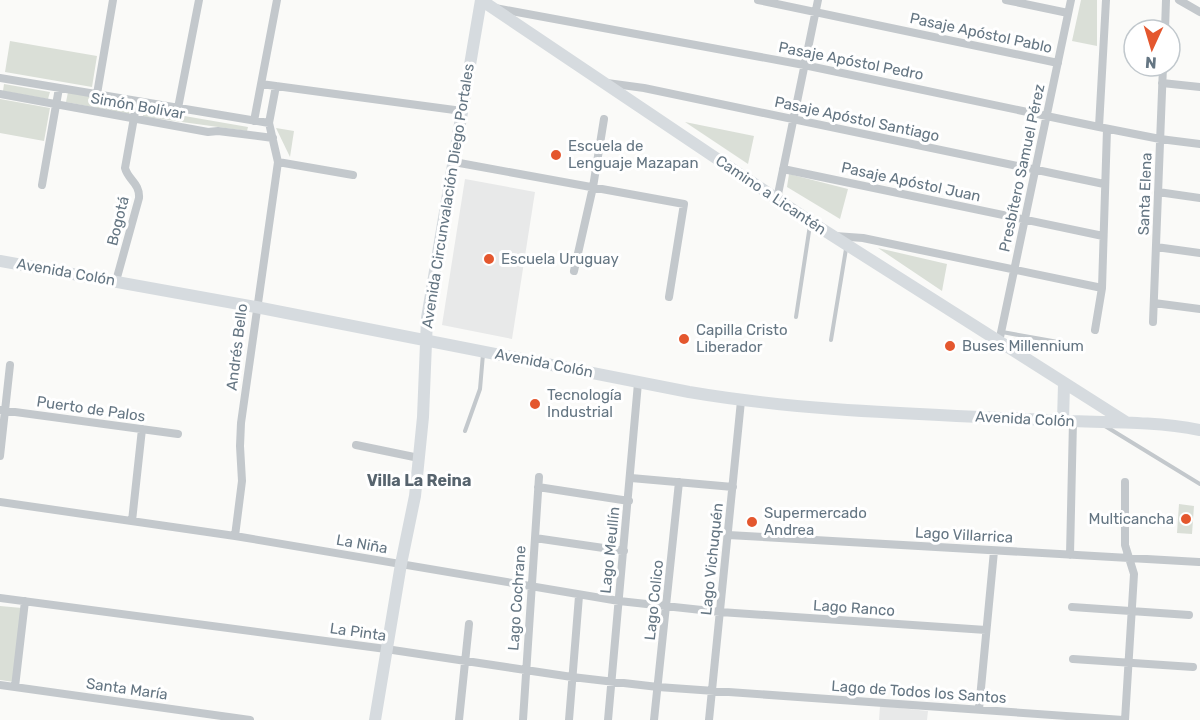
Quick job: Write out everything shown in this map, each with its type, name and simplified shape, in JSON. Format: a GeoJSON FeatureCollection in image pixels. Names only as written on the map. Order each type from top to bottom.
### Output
{"type":"FeatureCollection","features":[{"type":"Feature","properties":{"kind":"street"},"geometry":{"type":"LineString","coordinates":[[97,94],[112,0]]}},
{"type":"Feature","properties":{"kind":"street"},"geometry":{"type":"LineString","coordinates":[[178,108],[199,0]]}},
{"type":"Feature","properties":{"kind":"street"},"geometry":{"type":"LineString","coordinates":[[254,121],[277,0]]}},
{"type":"Feature","properties":{"kind":"street","name":"Pasaje Apóstol Pablo"},"geometry":{"type":"LineString","coordinates":[[758,0],[1058,63]]}},
{"type":"Feature","properties":{"kind":"street"},"geometry":{"type":"LineString","coordinates":[[777,199],[818,0]]}},
{"type":"Feature","properties":{"kind":"street"},"geometry":{"type":"LineString","coordinates":[[1006,0],[1068,13]]}},
{"type":"Feature","properties":{"kind":"street","name":"Presbítero Samuel Pérez"},"geometry":{"type":"LineString","coordinates":[[1000,337],[1071,0]]}},
{"type":"Feature","properties":{"kind":"street"},"geometry":{"type":"LineString","coordinates":[[1095,330],[1102,288],[1104,236],[1103,128],[1106,0]]}},
{"type":"Feature","properties":{"kind":"street"},"geometry":{"type":"LineString","coordinates":[[1165,18],[1166,0]]}},
{"type":"Feature","properties":{"kind":"street"},"geometry":{"type":"LineString","coordinates":[[1179,0],[1190,3],[1200,12]]}},
{"type":"Feature","properties":{"kind":"street","name":"Pasaje Apóstol Pedro"},"geometry":{"type":"LineString","coordinates":[[488,3],[804,65],[1103,128],[1200,144]]}},
{"type":"Feature","properties":{"kind":"street","name":"Avenida Circunvalación Diego Portales"},"geometry":{"type":"LineString","coordinates":[[375,720],[401,564],[415,496],[428,318],[475,29],[488,3]]}},
{"type":"Feature","properties":{"kind":"street","name":"Camino a Licantén"},"geometry":{"type":"LineString","coordinates":[[488,3],[811,222],[1000,337],[1064,384],[1127,423]]}},
{"type":"Feature","properties":{"kind":"street","name":"Simón Bolívar"},"geometry":{"type":"LineString","coordinates":[[0,78],[269,123]]}},
{"type":"Feature","properties":{"kind":"street","name":"Santa Elena"},"geometry":{"type":"LineString","coordinates":[[1153,322],[1162,78]]}},
{"type":"Feature","properties":{"kind":"street","name":"Pasaje Apóstol Santiago"},"geometry":{"type":"LineString","coordinates":[[605,83],[644,88],[1104,184]]}},
{"type":"Feature","properties":{"kind":"street"},"geometry":{"type":"LineString","coordinates":[[1162,83],[1200,87]]}},
{"type":"Feature","properties":{"kind":"street"},"geometry":{"type":"LineString","coordinates":[[261,84],[462,111]]}},
{"type":"Feature","properties":{"kind":"street","name":"Andrés Bello"},"geometry":{"type":"LineString","coordinates":[[235,536],[242,481],[241,423],[278,162],[269,123],[276,86]]}},
{"type":"Feature","properties":{"kind":"street"},"geometry":{"type":"LineString","coordinates":[[42,185],[59,88]]}},
{"type":"Feature","properties":{"kind":"street","name":"Simón Bolívar"},"geometry":{"type":"LineString","coordinates":[[0,94],[208,132],[218,131],[273,138]]}},
{"type":"Feature","properties":{"kind":"street","name":"Bogotá"},"geometry":{"type":"LineString","coordinates":[[116,281],[139,198],[137,185],[128,176],[125,168],[137,101]]}},
{"type":"Feature","properties":{"kind":"street"},"geometry":{"type":"LineString","coordinates":[[574,271],[593,187],[604,119]]}},
{"type":"Feature","properties":{"kind":"street"},"geometry":{"type":"LineString","coordinates":[[278,162],[353,175]]}},
{"type":"Feature","properties":{"kind":"street"},"geometry":{"type":"LineString","coordinates":[[453,162],[684,204],[669,297]]}},
{"type":"Feature","properties":{"kind":"street","name":"Pasaje Apóstol Juan"},"geometry":{"type":"LineString","coordinates":[[783,169],[1104,236]]}},
{"type":"Feature","properties":{"kind":"street"},"geometry":{"type":"LineString","coordinates":[[1158,192],[1200,198]]}},
{"type":"Feature","properties":{"kind":"street"},"geometry":{"type":"LineString","coordinates":[[834,236],[862,238],[1102,288]]}},
{"type":"Feature","properties":{"kind":"street"},"geometry":{"type":"LineString","coordinates":[[1156,247],[1200,253]]}},
{"type":"Feature","properties":{"kind":"street","name":"Avenida Colón"},"geometry":{"type":"LineString","coordinates":[[0,261],[256,307],[741,401],[835,410],[1127,423],[1178,426],[1200,430]]}},
{"type":"Feature","properties":{"kind":"street"},"geometry":{"type":"LineString","coordinates":[[1154,303],[1200,309]]}},
{"type":"Feature","properties":{"kind":"street"},"geometry":{"type":"LineString","coordinates":[[0,456],[3,410],[10,365]]}},
{"type":"Feature","properties":{"kind":"street","name":"Lago Meullín"},"geometry":{"type":"LineString","coordinates":[[608,720],[638,382]]}},
{"type":"Feature","properties":{"kind":"street"},"geometry":{"type":"LineString","coordinates":[[1064,384],[1068,421],[1070,555]]}},
{"type":"Feature","properties":{"kind":"street","name":"Lago Vichuquén"},"geometry":{"type":"LineString","coordinates":[[709,720],[741,401]]}},
{"type":"Feature","properties":{"kind":"street","name":"Puerto de Palos"},"geometry":{"type":"LineString","coordinates":[[3,410],[178,434]]}},
{"type":"Feature","properties":{"kind":"street"},"geometry":{"type":"LineString","coordinates":[[132,521],[142,429]]}},
{"type":"Feature","properties":{"kind":"street"},"geometry":{"type":"LineString","coordinates":[[356,445],[419,458]]}},
{"type":"Feature","properties":{"kind":"street","name":"Lago Cochrane"},"geometry":{"type":"LineString","coordinates":[[523,720],[538,477]]}},
{"type":"Feature","properties":{"kind":"street"},"geometry":{"type":"LineString","coordinates":[[631,478],[733,486]]}},
{"type":"Feature","properties":{"kind":"street","name":"Lago Colico"},"geometry":{"type":"LineString","coordinates":[[654,720],[679,482]]}},
{"type":"Feature","properties":{"kind":"street"},"geometry":{"type":"LineString","coordinates":[[1124,720],[1134,574],[1125,544],[1125,482]]}},
{"type":"Feature","properties":{"kind":"street"},"geometry":{"type":"LineString","coordinates":[[538,487],[629,501]]}},
{"type":"Feature","properties":{"kind":"street","name":"La Niña"},"geometry":{"type":"LineString","coordinates":[[0,502],[235,536],[532,585],[579,596],[720,612]]}},
{"type":"Feature","properties":{"kind":"street","name":"Lago Villarrica"},"geometry":{"type":"LineString","coordinates":[[728,535],[1200,562]]}},
{"type":"Feature","properties":{"kind":"street"},"geometry":{"type":"LineString","coordinates":[[535,538],[624,551]]}},
{"type":"Feature","properties":{"kind":"street"},"geometry":{"type":"LineString","coordinates":[[978,709],[994,551]]}},
{"type":"Feature","properties":{"kind":"street"},"geometry":{"type":"LineString","coordinates":[[569,720],[579,596]]}},
{"type":"Feature","properties":{"kind":"street","name":"La Pinta"},"geometry":{"type":"LineString","coordinates":[[0,598],[386,649],[572,677],[713,692]]}},
{"type":"Feature","properties":{"kind":"street"},"geometry":{"type":"LineString","coordinates":[[15,687],[26,601]]}},
{"type":"Feature","properties":{"kind":"street"},"geometry":{"type":"LineString","coordinates":[[1072,608],[1189,615]]}},
{"type":"Feature","properties":{"kind":"street","name":"Lago Ranco"},"geometry":{"type":"LineString","coordinates":[[720,612],[986,630]]}},
{"type":"Feature","properties":{"kind":"street"},"geometry":{"type":"LineString","coordinates":[[459,720],[469,624]]}},
{"type":"Feature","properties":{"kind":"street"},"geometry":{"type":"LineString","coordinates":[[1073,659],[1193,667]]}},
{"type":"Feature","properties":{"kind":"street","name":"Santa María"},"geometry":{"type":"LineString","coordinates":[[0,685],[249,720]]}},
{"type":"Feature","properties":{"kind":"street","name":"Lago de Todos los Santos"},"geometry":{"type":"LineString","coordinates":[[713,692],[1124,720]]}},
{"type":"Feature","properties":{"kind":"lane"},"geometry":{"type":"LineString","coordinates":[[795,317],[811,222]]}},
{"type":"Feature","properties":{"kind":"lane"},"geometry":{"type":"LineString","coordinates":[[831,340],[847,245]]}},
{"type":"Feature","properties":{"kind":"lane"},"geometry":{"type":"LineString","coordinates":[[1000,337],[1075,345]]}},
{"type":"Feature","properties":{"kind":"lane"},"geometry":{"type":"LineString","coordinates":[[465,431],[480,389],[483,351]]}},
{"type":"Feature","properties":{"kind":"lane"},"geometry":{"type":"LineString","coordinates":[[1100,422],[1200,484]]}},
{"type":"Feature","properties":{"kind":"shaded area"},"geometry":{"type":"Polygon","coordinates":[[[1081,0],[1097,0],[1097,46],[1072,41],[1081,0]]]}},
{"type":"Feature","properties":{"kind":"shaded area"},"geometry":{"type":"Polygon","coordinates":[[[10,41],[97,56],[92,87],[5,72],[10,41]]]}},
{"type":"Feature","properties":{"kind":"shaded area"},"geometry":{"type":"Polygon","coordinates":[[[4,84],[50,92],[48,99],[3,91],[4,84]]]}},
{"type":"Feature","properties":{"kind":"shaded area"},"geometry":{"type":"Polygon","coordinates":[[[68,92],[131,104],[129,114],[66,102],[68,92]]]}},
{"type":"Feature","properties":{"kind":"shaded area"},"geometry":{"type":"Polygon","coordinates":[[[0,99],[50,108],[44,141],[0,133],[0,99]]]}},
{"type":"Feature","properties":{"kind":"shaded area"},"geometry":{"type":"Polygon","coordinates":[[[144,109],[248,127],[247,131],[146,117],[143,116],[144,109]]]}},
{"type":"Feature","properties":{"kind":"shaded area"},"geometry":{"type":"Polygon","coordinates":[[[685,122],[754,136],[748,164],[685,122]]]}},
{"type":"Feature","properties":{"kind":"shaded area"},"geometry":{"type":"Polygon","coordinates":[[[276,128],[294,131],[290,157],[276,128]]]}},
{"type":"Feature","properties":{"kind":"shaded area"},"geometry":{"type":"Polygon","coordinates":[[[789,174],[848,189],[840,219],[787,187],[789,174]]]}},
{"type":"Feature","properties":{"kind":"shaded area","name":"Escuela Uruguay"},"geometry":{"type":"Polygon","coordinates":[[[465,179],[535,192],[512,339],[442,325],[465,179]]]}},
{"type":"Feature","properties":{"kind":"shaded area"},"geometry":{"type":"Polygon","coordinates":[[[878,248],[947,264],[942,291],[878,248]]]}},
{"type":"Feature","properties":{"kind":"shaded area","name":"Multicancha"},"geometry":{"type":"Polygon","coordinates":[[[1179,504],[1194,506],[1192,534],[1177,533],[1179,504]]]}},
{"type":"Feature","properties":{"kind":"shaded area"},"geometry":{"type":"Polygon","coordinates":[[[0,606],[22,608],[14,682],[0,680],[0,606]]]}},
{"type":"Feature","properties":{"kind":"shaded area"},"geometry":{"type":"Polygon","coordinates":[[[880,706],[928,711],[927,720],[879,720],[880,706]]]}},
{"type":"Feature","properties":{"kind":"place","name":"Escuela de Lenguaje Mazapan"},"geometry":{"type":"Point","coordinates":[556,155]}},
{"type":"Feature","properties":{"kind":"place","name":"Escuela Uruguay"},"geometry":{"type":"Point","coordinates":[489,259]}},
{"type":"Feature","properties":{"kind":"place","name":"Capilla Cristo Liberador"},"geometry":{"type":"Point","coordinates":[684,339]}},
{"type":"Feature","properties":{"kind":"place","name":"Buses Millennium"},"geometry":{"type":"Point","coordinates":[950,346]}},
{"type":"Feature","properties":{"kind":"place","name":"Tecnología Industrial"},"geometry":{"type":"Point","coordinates":[535,404]}},
{"type":"Feature","properties":{"kind":"place","name":"Multicancha"},"geometry":{"type":"Point","coordinates":[1186,519]}},
{"type":"Feature","properties":{"kind":"place","name":"Supermercado Andrea"},"geometry":{"type":"Point","coordinates":[752,522]}},
{"type":"Feature","properties":{"kind":"district","name":"Villa La Reina"},"geometry":{"type":"Point","coordinates":[419,480]}}]}
